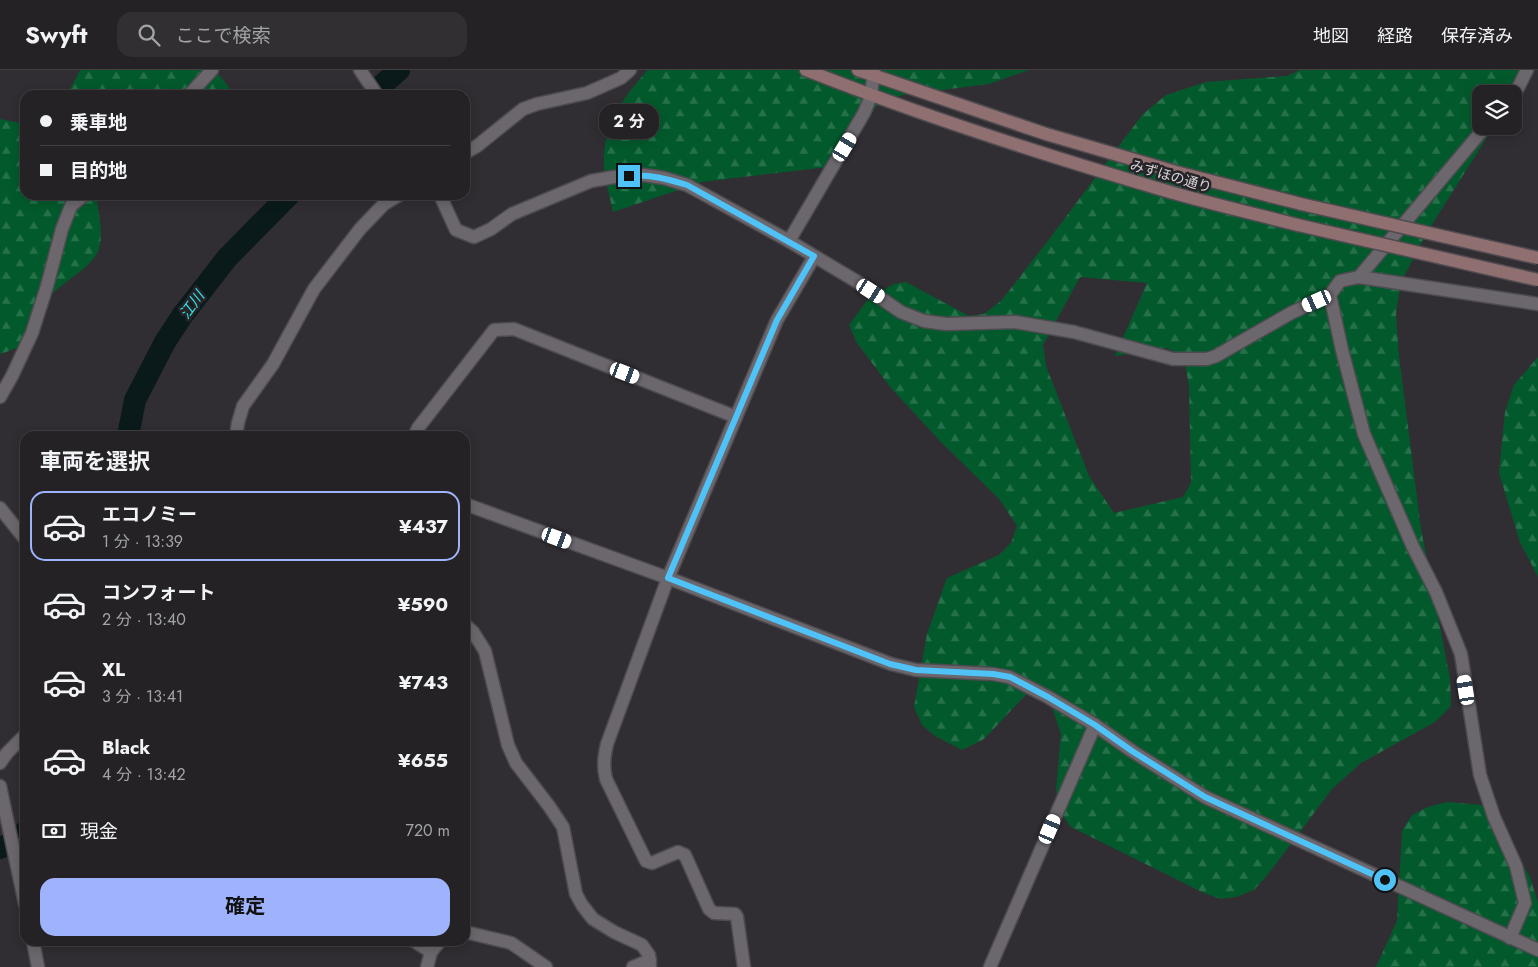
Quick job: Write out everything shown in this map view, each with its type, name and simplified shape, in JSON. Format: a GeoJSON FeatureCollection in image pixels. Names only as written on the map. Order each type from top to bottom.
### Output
{"type":"FeatureCollection","features":[{"type":"Feature","properties":{"kind":"street"},"geometry":{"type":"LineString","coordinates":[[194,90],[212,70]]}},
{"type":"Feature","properties":{"kind":"street"},"geometry":{"type":"LineString","coordinates":[[360,70],[374,90]]}},
{"type":"Feature","properties":{"kind":"street"},"geometry":{"type":"LineString","coordinates":[[470,150],[523,109],[587,93],[621,78],[630,70]]}},
{"type":"Feature","properties":{"kind":"street","name":"みずほの通り"},"geometry":{"type":"LineString","coordinates":[[806,70],[871,96],[1038,152],[1172,192],[1298,226],[1538,280]]}},
{"type":"Feature","properties":{"kind":"street","name":"みずほの通り"},"geometry":{"type":"LineString","coordinates":[[858,70],[874,73],[1046,134],[1176,172],[1301,204],[1538,258]]}},
{"type":"Feature","properties":{"kind":"street"},"geometry":{"type":"LineString","coordinates":[[1520,85],[1527,70]]}},
{"type":"Feature","properties":{"kind":"street"},"geometry":{"type":"LineString","coordinates":[[789,241],[864,113],[871,96],[874,73]]}},
{"type":"Feature","properties":{"kind":"street"},"geometry":{"type":"LineString","coordinates":[[1359,277],[1478,135]]}},
{"type":"Feature","properties":{"kind":"street"},"geometry":{"type":"LineString","coordinates":[[442,200],[456,230],[474,237],[491,229],[512,214],[591,181],[644,175],[664,178],[687,185],[789,241],[856,281],[901,312],[924,320],[946,324],[1015,322],[1074,332],[1173,359],[1206,359],[1216,356],[1291,313],[1330,296],[1340,281],[1359,277],[1538,304]]}},
{"type":"Feature","properties":{"kind":"street"},"geometry":{"type":"LineString","coordinates":[[0,397],[32,333],[62,229],[71,206],[78,200]]}},
{"type":"Feature","properties":{"kind":"street"},"geometry":{"type":"LineString","coordinates":[[237,431],[243,406],[273,364],[314,289],[360,229],[384,204],[391,200]]}},
{"type":"Feature","properties":{"kind":"street"},"geometry":{"type":"LineString","coordinates":[[744,967],[738,917],[735,914],[714,913],[709,909],[685,855],[678,852],[652,863],[646,861],[606,779],[603,758],[668,578],[777,320],[814,256]]}},
{"type":"Feature","properties":{"kind":"street"},"geometry":{"type":"LineString","coordinates":[[1330,296],[1364,434],[1412,547],[1436,592],[1461,654],[1480,775],[1494,817],[1516,866],[1525,903],[1510,938]]}},
{"type":"Feature","properties":{"kind":"street"},"geometry":{"type":"LineString","coordinates":[[416,431],[494,330],[514,329],[736,417]]}},
{"type":"Feature","properties":{"kind":"street"},"geometry":{"type":"LineString","coordinates":[[470,506],[668,578],[890,664],[916,670],[993,674],[1010,677],[1095,725],[1205,797],[1538,950]]}},
{"type":"Feature","properties":{"kind":"street"},"geometry":{"type":"LineString","coordinates":[[0,508],[20,533]]}},
{"type":"Feature","properties":{"kind":"street"},"geometry":{"type":"LineString","coordinates":[[470,629],[485,651],[508,745],[516,763],[563,827],[576,894],[582,905],[593,919],[614,932],[642,945],[649,955],[650,964],[633,967]]}},
{"type":"Feature","properties":{"kind":"street"},"geometry":{"type":"LineString","coordinates":[[990,967],[1095,725]]}},
{"type":"Feature","properties":{"kind":"street"},"geometry":{"type":"LineString","coordinates":[[0,763],[20,740]]}},
{"type":"Feature","properties":{"kind":"street"},"geometry":{"type":"LineString","coordinates":[[0,786],[20,880]]}},
{"type":"Feature","properties":{"kind":"street"},"geometry":{"type":"LineString","coordinates":[[470,933],[511,943],[546,967]]}},
{"type":"Feature","properties":{"kind":"street"},"geometry":{"type":"LineString","coordinates":[[34,946],[38,967]]}},
{"type":"Feature","properties":{"kind":"street"},"geometry":{"type":"LineString","coordinates":[[422,946],[431,952]]}},
{"type":"Feature","properties":{"kind":"street"},"geometry":{"type":"LineString","coordinates":[[427,967],[431,952],[436,946]]}},
{"type":"Feature","properties":{"kind":"green space"},"geometry":{"type":"Polygon","coordinates":[[[80,70],[215,70],[231,90],[69,90],[80,70]]]}},
{"type":"Feature","properties":{"kind":"green space"},"geometry":{"type":"Polygon","coordinates":[[[648,70],[1029,70],[989,84],[903,95],[878,103],[842,161],[828,167],[702,182],[613,212],[604,166],[604,151],[610,125],[630,91],[648,70]]]}},
{"type":"Feature","properties":{"kind":"green space"},"geometry":{"type":"Polygon","coordinates":[[[1300,70],[1524,70],[1518,85],[1472,85],[1472,135],[1488,135],[1426,234],[1401,282],[1396,313],[1399,356],[1421,529],[1450,679],[1451,706],[1435,722],[1361,763],[1332,789],[1254,890],[1236,897],[1220,899],[1204,893],[1071,827],[1063,816],[1056,791],[1061,734],[1048,695],[1037,683],[984,739],[962,750],[935,736],[922,725],[914,707],[927,634],[947,578],[999,555],[1011,543],[1017,526],[1000,500],[940,441],[891,388],[857,343],[849,325],[869,298],[894,284],[906,282],[969,316],[984,314],[1001,301],[1143,114],[1166,95],[1206,82],[1287,76],[1300,70]],[[1080,277],[1043,345],[1046,366],[1089,476],[1114,513],[1183,497],[1191,483],[1189,387],[1184,356],[1167,348],[1115,356],[1147,283],[1080,277]]]}},
{"type":"Feature","properties":{"kind":"green space"},"geometry":{"type":"Polygon","coordinates":[[[0,119],[20,123],[20,200],[97,200],[101,236],[96,256],[78,274],[51,295],[43,306],[29,344],[0,354],[0,119]]]}},
{"type":"Feature","properties":{"kind":"green space"},"geometry":{"type":"Polygon","coordinates":[[[1538,357],[1538,577],[1520,542],[1499,473],[1505,412],[1514,385],[1538,357]]]}},
{"type":"Feature","properties":{"kind":"green space"},"geometry":{"type":"Polygon","coordinates":[[[1447,802],[1481,805],[1490,811],[1530,877],[1538,903],[1538,967],[1376,967],[1397,921],[1402,831],[1412,815],[1428,807],[1447,802]]]}},
{"type":"Feature","properties":{"kind":"waterway","name":"江川"},"geometry":{"type":"LineString","coordinates":[[378,90],[399,70]]}},
{"type":"Feature","properties":{"kind":"waterway","name":"江川"},"geometry":{"type":"LineString","coordinates":[[129,431],[135,400],[165,342],[182,316],[227,258],[284,200]]}},
{"type":"Feature","properties":{"kind":"waterway","name":"江川"},"geometry":{"type":"LineString","coordinates":[[0,848],[16,841],[20,837]]}},
{"type":"Feature","properties":{"kind":"route"},"geometry":{"type":"LineString","coordinates":[[629,176],[644,175],[664,178],[687,185],[814,256],[777,320],[668,578],[890,664],[916,670],[993,674],[1010,677],[1095,725],[1205,797],[1385,880]]}}]}
